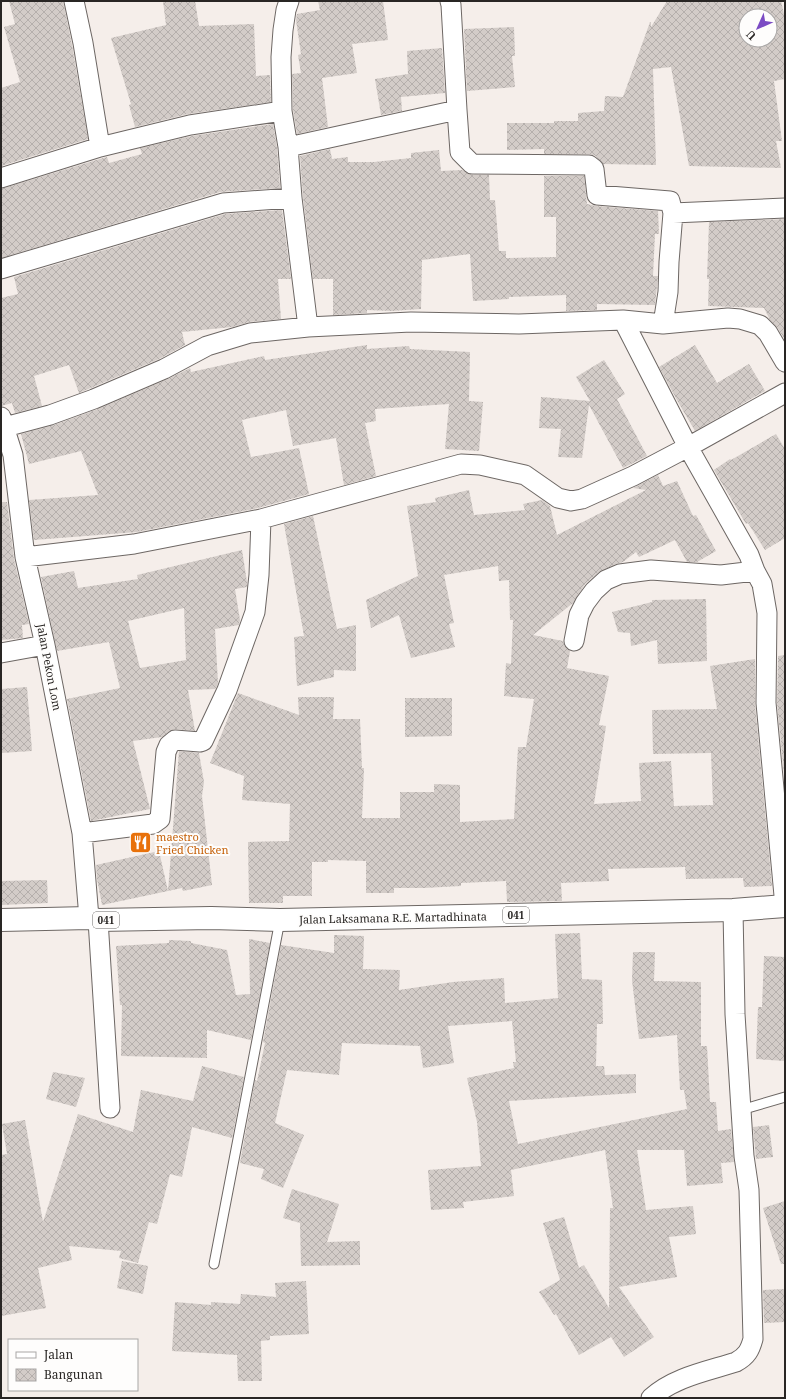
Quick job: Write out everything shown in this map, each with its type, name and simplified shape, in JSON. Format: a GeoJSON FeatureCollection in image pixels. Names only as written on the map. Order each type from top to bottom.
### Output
{"type":"FeatureCollection","features":[{"type":"Feature","properties":{"kind":"main road","name":"Jalan Laksamana R.E. Martadhinata"},"geometry":{"type":"LineString","coordinates":[[1,920],[211,918],[280,920],[733,910],[785,906]]}},
{"type":"Feature","properties":{"kind":"street"},"geometry":{"type":"LineString","coordinates":[[74,1],[83,43],[100,147]]}},
{"type":"Feature","properties":{"kind":"street"},"geometry":{"type":"LineString","coordinates":[[289,1],[283,30],[281,57],[282,111],[288,147],[292,198],[308,327]]}},
{"type":"Feature","properties":{"kind":"street"},"geometry":{"type":"LineString","coordinates":[[450,3],[460,152],[472,164],[589,165],[594,169],[597,195],[670,201],[673,213],[668,292],[663,324]]}},
{"type":"Feature","properties":{"kind":"street"},"geometry":{"type":"LineString","coordinates":[[288,147],[457,110]]}},
{"type":"Feature","properties":{"kind":"street"},"geometry":{"type":"LineString","coordinates":[[1,178],[100,147],[190,125],[282,111]]}},
{"type":"Feature","properties":{"kind":"street"},"geometry":{"type":"LineString","coordinates":[[1,269],[223,204],[292,198]]}},
{"type":"Feature","properties":{"kind":"street"},"geometry":{"type":"LineString","coordinates":[[673,213],[785,208]]}},
{"type":"Feature","properties":{"kind":"street"},"geometry":{"type":"LineString","coordinates":[[3,422],[50,415],[94,399],[164,369],[207,346],[250,334],[308,327],[411,322],[519,324],[623,320],[663,324],[728,318],[740,319],[760,325],[768,333],[785,362]]}},
{"type":"Feature","properties":{"kind":"street"},"geometry":{"type":"LineString","coordinates":[[623,320],[688,447],[749,555],[762,584],[768,613],[766,703],[785,906]]}},
{"type":"Feature","properties":{"kind":"street"},"geometry":{"type":"LineString","coordinates":[[26,556],[134,544],[261,519],[461,464],[480,465],[525,475],[558,498],[572,502],[582,500],[688,447],[785,393]]}},
{"type":"Feature","properties":{"kind":"street","name":"Jalan Pekon Lom"},"geometry":{"type":"LineString","coordinates":[[3,422],[13,455],[26,556],[82,834],[94,919],[110,1108]]}},
{"type":"Feature","properties":{"kind":"street"},"geometry":{"type":"LineString","coordinates":[[82,834],[153,824],[160,819],[166,752],[175,740],[204,741],[227,690],[255,612],[260,575],[261,519]]}},
{"type":"Feature","properties":{"kind":"street"},"geometry":{"type":"LineString","coordinates":[[574,641],[579,615],[585,603],[594,591],[606,580],[620,574],[651,570],[721,575],[755,571]]}},
{"type":"Feature","properties":{"kind":"street"},"geometry":{"type":"LineString","coordinates":[[1,653],[45,645]]}},
{"type":"Feature","properties":{"kind":"street"},"geometry":{"type":"LineString","coordinates":[[651,1398],[657,1392],[682,1379],[736,1362],[744,1358],[750,1350],[753,1339],[749,1190],[744,1156],[735,1014],[733,910]]}},
{"type":"Feature","properties":{"kind":"lane"},"geometry":{"type":"LineString","coordinates":[[214,1264],[280,920]]}},
{"type":"Feature","properties":{"kind":"lane"},"geometry":{"type":"LineString","coordinates":[[741,1110],[785,1097]]}},
{"type":"Feature","properties":{"kind":"building"},"geometry":{"type":"Polygon","coordinates":[[[9,1],[63,1],[88,139],[1,166],[1,88],[20,82],[4,27],[15,24],[9,1]]]}},
{"type":"Feature","properties":{"kind":"building"},"geometry":{"type":"Polygon","coordinates":[[[163,1],[195,1],[199,26],[254,24],[256,76],[270,75],[271,102],[188,114],[135,127],[129,105],[131,104],[111,38],[166,25],[163,1]]]}},
{"type":"Feature","properties":{"kind":"building"},"geometry":{"type":"Polygon","coordinates":[[[318,1],[383,1],[388,40],[352,44],[357,73],[322,78],[328,127],[297,134],[293,110],[292,74],[301,73],[298,55],[301,54],[296,20],[297,14],[320,10],[318,1]]]}},
{"type":"Feature","properties":{"kind":"building"},"geometry":{"type":"Polygon","coordinates":[[[667,1],[781,1],[785,18],[785,79],[774,81],[782,141],[776,141],[781,168],[689,166],[671,67],[653,69],[656,165],[603,164],[596,156],[589,154],[544,154],[544,149],[507,150],[507,123],[554,123],[554,121],[578,121],[578,113],[604,111],[605,96],[623,97],[651,22],[651,27],[667,1]]]}},
{"type":"Feature","properties":{"kind":"building"},"geometry":{"type":"Polygon","coordinates":[[[514,27],[515,56],[512,56],[515,87],[467,91],[464,29],[514,27]]]}},
{"type":"Feature","properties":{"kind":"building"},"geometry":{"type":"Polygon","coordinates":[[[442,48],[445,93],[401,97],[402,111],[381,115],[375,79],[408,74],[407,51],[442,48]]]}},
{"type":"Feature","properties":{"kind":"building"},"geometry":{"type":"Polygon","coordinates":[[[273,124],[277,148],[280,188],[220,192],[1,258],[1,189],[107,157],[109,163],[142,154],[140,148],[192,136],[273,124]]]}},
{"type":"Feature","properties":{"kind":"building"},"geometry":{"type":"Polygon","coordinates":[[[330,149],[332,159],[348,157],[348,162],[374,162],[411,158],[411,153],[439,150],[441,171],[462,170],[472,175],[489,175],[490,200],[495,200],[499,251],[506,251],[506,258],[556,257],[556,217],[544,217],[544,176],[584,176],[587,204],[658,211],[659,234],[655,234],[653,276],[658,276],[655,305],[597,304],[597,310],[566,311],[566,295],[509,297],[509,299],[473,301],[470,254],[422,260],[421,309],[392,311],[367,310],[367,313],[333,315],[333,279],[313,279],[303,197],[300,156],[330,149]]]}},
{"type":"Feature","properties":{"kind":"building"},"geometry":{"type":"Polygon","coordinates":[[[282,210],[291,279],[278,279],[281,319],[249,322],[232,327],[182,332],[185,345],[159,359],[79,393],[69,365],[34,376],[42,406],[15,413],[12,403],[1,406],[1,298],[18,294],[14,277],[225,214],[282,210]]]}},
{"type":"Feature","properties":{"kind":"building"},"geometry":{"type":"Polygon","coordinates":[[[785,219],[785,340],[777,327],[770,320],[764,308],[708,306],[709,279],[707,279],[709,222],[785,219]]]}},
{"type":"Feature","properties":{"kind":"building"},"geometry":{"type":"Polygon","coordinates":[[[367,345],[367,349],[409,346],[410,349],[470,352],[469,401],[483,402],[479,451],[445,449],[449,404],[375,409],[376,421],[365,423],[376,476],[344,485],[336,438],[293,446],[286,410],[242,420],[251,457],[299,448],[309,494],[258,508],[137,532],[34,540],[29,500],[98,495],[81,451],[29,464],[21,434],[54,425],[98,409],[190,368],[191,372],[264,356],[265,360],[367,345]]]}},
{"type":"Feature","properties":{"kind":"building"},"geometry":{"type":"Polygon","coordinates":[[[695,345],[717,383],[749,364],[765,391],[695,431],[659,367],[695,345]]]}},
{"type":"Feature","properties":{"kind":"building"},"geometry":{"type":"Polygon","coordinates":[[[604,360],[625,394],[617,399],[647,456],[623,468],[589,405],[582,458],[558,457],[561,429],[539,428],[541,397],[590,401],[576,377],[604,360]]]}},
{"type":"Feature","properties":{"kind":"building"},"geometry":{"type":"Polygon","coordinates":[[[776,434],[785,449],[785,538],[765,550],[748,523],[746,524],[714,470],[730,459],[731,460],[776,434]]]}},
{"type":"Feature","properties":{"kind":"building"},"geometry":{"type":"Polygon","coordinates":[[[658,475],[663,486],[677,481],[693,516],[696,515],[716,551],[697,562],[687,562],[675,540],[639,557],[636,552],[623,562],[599,572],[585,584],[573,603],[533,635],[563,641],[564,645],[570,651],[567,668],[609,676],[599,725],[606,726],[594,804],[641,801],[639,763],[671,761],[674,806],[713,805],[711,753],[653,754],[652,710],[717,709],[710,666],[755,659],[755,704],[772,886],[744,887],[743,878],[686,879],[685,867],[608,869],[609,881],[561,883],[562,901],[507,902],[506,881],[461,883],[461,886],[394,888],[394,893],[366,893],[366,861],[328,860],[328,862],[312,862],[312,896],[283,896],[283,903],[249,903],[248,842],[289,841],[290,804],[242,800],[244,776],[210,763],[238,693],[299,715],[298,697],[334,697],[333,719],[360,719],[362,768],[364,768],[362,818],[400,818],[400,792],[434,792],[434,784],[460,785],[460,822],[514,819],[518,747],[526,747],[534,699],[504,696],[506,663],[511,664],[513,620],[510,620],[509,580],[499,581],[498,566],[444,575],[454,623],[449,624],[455,647],[411,658],[399,615],[371,628],[366,600],[418,576],[407,506],[436,502],[435,498],[469,490],[474,515],[525,510],[523,504],[542,500],[550,506],[557,535],[646,490],[633,488],[658,475]]]}},
{"type":"Feature","properties":{"kind":"building"},"geometry":{"type":"Polygon","coordinates":[[[1,502],[7,502],[14,559],[29,624],[22,625],[23,638],[1,640],[1,502]]]}},
{"type":"Feature","properties":{"kind":"building"},"geometry":{"type":"Polygon","coordinates":[[[313,516],[337,629],[356,625],[356,671],[334,670],[334,677],[297,686],[294,637],[304,636],[284,524],[313,516]]]}},
{"type":"Feature","properties":{"kind":"building"},"geometry":{"type":"Polygon","coordinates":[[[242,550],[247,587],[235,589],[240,620],[239,625],[215,629],[217,686],[215,689],[188,690],[195,731],[175,729],[162,737],[133,741],[150,809],[91,821],[67,699],[120,688],[109,642],[57,651],[41,577],[74,571],[78,588],[138,579],[137,575],[242,550]],[[184,608],[128,621],[140,668],[186,660],[184,608]]]}},
{"type":"Feature","properties":{"kind":"building"},"geometry":{"type":"Polygon","coordinates":[[[706,599],[707,661],[658,664],[657,640],[631,646],[630,633],[618,632],[612,612],[652,602],[652,600],[706,599]]]}},
{"type":"Feature","properties":{"kind":"building"},"geometry":{"type":"Polygon","coordinates":[[[785,655],[784,774],[777,703],[778,656],[785,655]]]}},
{"type":"Feature","properties":{"kind":"building"},"geometry":{"type":"Polygon","coordinates":[[[27,687],[32,751],[1,753],[1,689],[27,687]]]}},
{"type":"Feature","properties":{"kind":"building"},"geometry":{"type":"Polygon","coordinates":[[[405,698],[452,698],[452,736],[405,737],[405,698]]]}},
{"type":"Feature","properties":{"kind":"building"},"geometry":{"type":"Polygon","coordinates":[[[179,751],[199,753],[204,782],[202,796],[212,885],[183,891],[182,888],[168,891],[179,751]]]}},
{"type":"Feature","properties":{"kind":"building"},"geometry":{"type":"Polygon","coordinates":[[[159,851],[168,891],[102,905],[96,865],[159,851]]]}},
{"type":"Feature","properties":{"kind":"building"},"geometry":{"type":"Polygon","coordinates":[[[47,880],[48,903],[1,905],[1,881],[47,880]]]}},
{"type":"Feature","properties":{"kind":"building"},"geometry":{"type":"Polygon","coordinates":[[[580,933],[582,979],[602,980],[603,1024],[597,1024],[596,1066],[604,1066],[605,1075],[636,1074],[636,1093],[509,1101],[518,1144],[687,1109],[684,1090],[680,1090],[677,1035],[639,1039],[632,980],[633,952],[655,952],[654,981],[701,982],[701,1046],[707,1046],[710,1102],[716,1102],[718,1131],[731,1129],[734,1162],[721,1163],[723,1183],[687,1186],[684,1150],[637,1150],[646,1210],[693,1206],[696,1234],[669,1237],[677,1277],[619,1287],[654,1337],[624,1357],[611,1337],[579,1355],[556,1314],[554,1315],[539,1292],[560,1280],[543,1223],[564,1217],[579,1268],[584,1265],[609,1308],[610,1208],[613,1208],[605,1150],[511,1170],[514,1196],[463,1202],[464,1208],[431,1210],[428,1170],[481,1166],[477,1122],[467,1078],[514,1068],[513,1062],[516,1062],[512,1021],[448,1026],[454,1063],[423,1068],[420,1046],[342,1043],[339,1075],[287,1070],[275,1123],[304,1135],[283,1188],[261,1179],[264,1169],[240,1163],[255,1080],[257,1081],[265,1043],[263,1042],[281,945],[334,953],[334,935],[364,936],[363,969],[400,970],[399,990],[453,982],[504,978],[505,1003],[558,998],[555,934],[580,933]]]}},
{"type":"Feature","properties":{"kind":"building"},"geometry":{"type":"Polygon","coordinates":[[[249,939],[270,943],[251,1040],[207,1030],[207,1058],[121,1056],[122,1005],[120,1005],[116,946],[169,943],[169,940],[191,941],[191,943],[227,950],[236,995],[250,994],[249,939]]]}},
{"type":"Feature","properties":{"kind":"building"},"geometry":{"type":"Polygon","coordinates":[[[764,956],[785,957],[785,1061],[756,1059],[758,1007],[762,1007],[764,956]]]}},
{"type":"Feature","properties":{"kind":"building"},"geometry":{"type":"Polygon","coordinates":[[[202,1066],[244,1077],[232,1138],[192,1127],[182,1177],[170,1174],[157,1224],[149,1222],[138,1263],[119,1258],[121,1251],[69,1246],[72,1260],[38,1268],[46,1308],[1,1316],[1,1155],[7,1154],[2,1124],[25,1120],[43,1222],[78,1114],[133,1132],[141,1090],[193,1101],[202,1066]]]}},
{"type":"Feature","properties":{"kind":"building"},"geometry":{"type":"Polygon","coordinates":[[[53,1072],[85,1078],[76,1107],[46,1099],[53,1072]]]}},
{"type":"Feature","properties":{"kind":"building"},"geometry":{"type":"Polygon","coordinates":[[[769,1125],[773,1157],[756,1159],[753,1127],[769,1125]]]}},
{"type":"Feature","properties":{"kind":"building"},"geometry":{"type":"Polygon","coordinates":[[[292,1189],[339,1204],[327,1242],[360,1241],[360,1265],[301,1266],[300,1223],[283,1218],[292,1189]]]}},
{"type":"Feature","properties":{"kind":"building"},"geometry":{"type":"Polygon","coordinates":[[[785,1201],[785,1264],[781,1264],[763,1208],[785,1201]]]}},
{"type":"Feature","properties":{"kind":"building"},"geometry":{"type":"Polygon","coordinates":[[[122,1261],[148,1266],[143,1294],[117,1288],[122,1261]]]}},
{"type":"Feature","properties":{"kind":"building"},"geometry":{"type":"Polygon","coordinates":[[[306,1281],[309,1334],[270,1336],[270,1340],[261,1341],[262,1381],[238,1381],[237,1355],[172,1351],[175,1302],[211,1305],[211,1302],[240,1304],[241,1294],[276,1297],[275,1283],[306,1281]]]}},
{"type":"Feature","properties":{"kind":"building"},"geometry":{"type":"Polygon","coordinates":[[[785,1289],[785,1322],[764,1323],[763,1290],[785,1289]]]}},
{"type":"Feature","properties":{"kind":"place","name":"maestro Fried Chicken"},"geometry":{"type":"Point","coordinates":[141,843]}}]}
